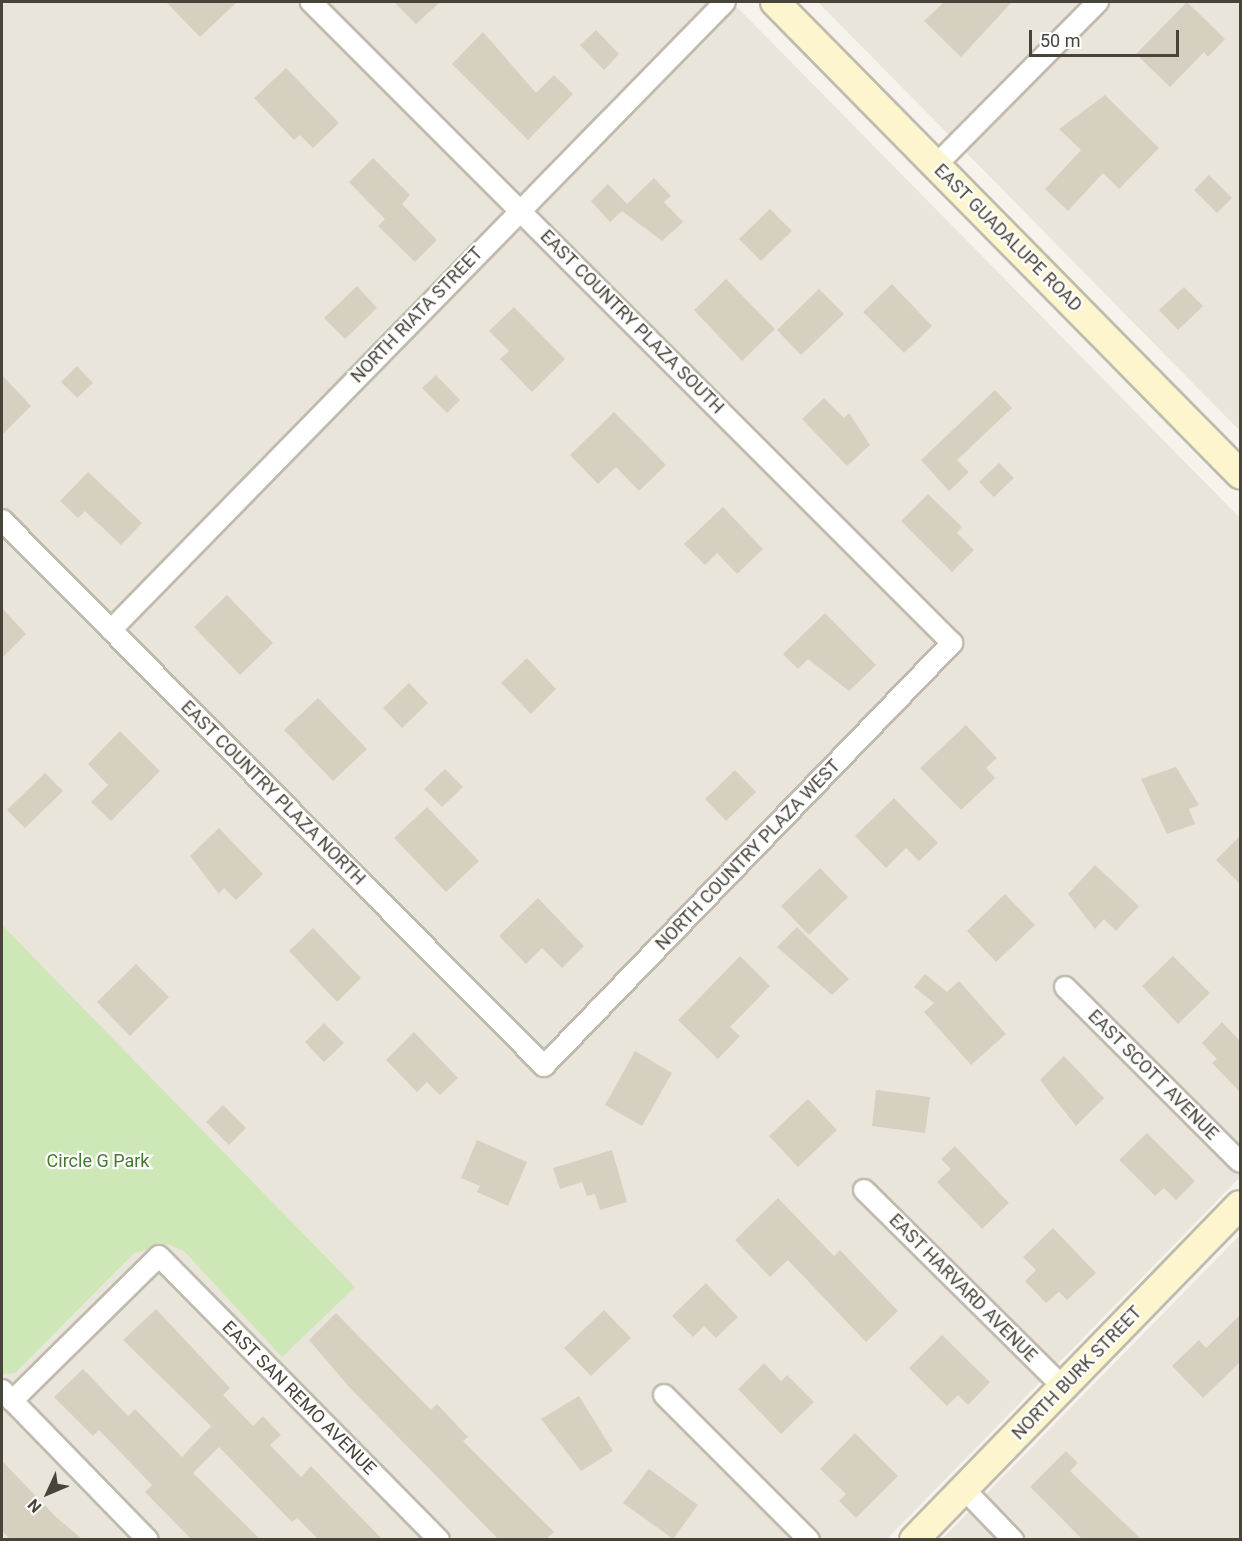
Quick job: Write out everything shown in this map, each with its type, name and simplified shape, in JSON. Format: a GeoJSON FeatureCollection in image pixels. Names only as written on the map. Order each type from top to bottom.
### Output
{"type":"FeatureCollection","features":[{"type":"Feature","properties":{"kind":"main road","name":"EAST GUADALUPE ROAD"},"geometry":{"type":"LineString","coordinates":[[775,2],[1240,474]]}},
{"type":"Feature","properties":{"kind":"main road","name":"NORTH BURK STREET"},"geometry":{"type":"LineString","coordinates":[[914,1539],[1240,1205]]}},
{"type":"Feature","properties":{"kind":"street","name":"EAST COUNTRY PLAZA SOUTH"},"geometry":{"type":"LineString","coordinates":[[311,2],[952,643]]}},
{"type":"Feature","properties":{"kind":"street","name":"NORTH RIATA STREET"},"geometry":{"type":"LineString","coordinates":[[111,630],[519,209],[725,2]]}},
{"type":"Feature","properties":{"kind":"street"},"geometry":{"type":"LineString","coordinates":[[936,165],[1098,2]]}},
{"type":"Feature","properties":{"kind":"street","name":"EAST COUNTRY PLAZA NORTH"},"geometry":{"type":"LineString","coordinates":[[2,520],[544,1066]]}},
{"type":"Feature","properties":{"kind":"street","name":"NORTH COUNTRY PLAZA WEST"},"geometry":{"type":"LineString","coordinates":[[544,1066],[952,643]]}},
{"type":"Feature","properties":{"kind":"street","name":"EAST SCOTT AVENUE"},"geometry":{"type":"LineString","coordinates":[[1065,987],[1240,1162]]}},
{"type":"Feature","properties":{"kind":"street","name":"EAST HARVARD AVENUE"},"geometry":{"type":"LineString","coordinates":[[864,1190],[1063,1387]]}},
{"type":"Feature","properties":{"kind":"street","name":"EAST SAN REMO AVENUE"},"geometry":{"type":"LineString","coordinates":[[7,1395],[159,1256],[439,1539]]}},
{"type":"Feature","properties":{"kind":"street"},"geometry":{"type":"LineString","coordinates":[[7,1395],[148,1539]]}},
{"type":"Feature","properties":{"kind":"street"},"geometry":{"type":"LineString","coordinates":[[663,1395],[809,1539]]}},
{"type":"Feature","properties":{"kind":"street"},"geometry":{"type":"LineString","coordinates":[[964,1489],[1013,1539]]}},
{"type":"Feature","properties":{"kind":"shaded area"},"geometry":{"type":"Polygon","coordinates":[[[2,2],[732,2],[1240,518],[1240,1177],[887,1539],[2,1539],[2,2]]]}},
{"type":"Feature","properties":{"kind":"shaded area"},"geometry":{"type":"Polygon","coordinates":[[[818,2],[1240,2],[1240,431],[818,2]]]}},
{"type":"Feature","properties":{"kind":"shaded area"},"geometry":{"type":"Polygon","coordinates":[[[1240,1235],[1240,1539],[942,1539],[1240,1235]]]}},
{"type":"Feature","properties":{"kind":"green space","name":"Circle G Park"},"geometry":{"type":"Polygon","coordinates":[[[2,925],[355,1287],[282,1357],[184,1251],[168,1244],[134,1253],[15,1373],[2,1374],[2,925]]]}},
{"type":"Feature","properties":{"kind":"building"},"geometry":{"type":"Polygon","coordinates":[[[166,2],[237,2],[200,37],[166,2]]]}},
{"type":"Feature","properties":{"kind":"building"},"geometry":{"type":"Polygon","coordinates":[[[394,2],[440,2],[416,24],[394,2]]]}},
{"type":"Feature","properties":{"kind":"building"},"geometry":{"type":"Polygon","coordinates":[[[944,2],[1012,2],[961,57],[924,21],[944,2]]]}},
{"type":"Feature","properties":{"kind":"building"},"geometry":{"type":"Polygon","coordinates":[[[1187,2],[1225,39],[1208,57],[1204,52],[1170,87],[1136,54],[1187,2]]]}},
{"type":"Feature","properties":{"kind":"building"},"geometry":{"type":"Polygon","coordinates":[[[596,30],[619,54],[604,70],[580,45],[596,30]]]}},
{"type":"Feature","properties":{"kind":"building"},"geometry":{"type":"Polygon","coordinates":[[[483,32],[536,93],[554,75],[573,94],[528,140],[452,64],[483,32]]]}},
{"type":"Feature","properties":{"kind":"building"},"geometry":{"type":"Polygon","coordinates":[[[286,68],[339,123],[313,148],[300,135],[294,140],[254,98],[286,68]]]}},
{"type":"Feature","properties":{"kind":"building"},"geometry":{"type":"Polygon","coordinates":[[[1105,95],[1159,148],[1119,189],[1103,173],[1068,211],[1045,189],[1081,150],[1059,129],[1105,95]]]}},
{"type":"Feature","properties":{"kind":"building"},"geometry":{"type":"Polygon","coordinates":[[[373,158],[410,195],[402,204],[437,240],[415,262],[378,226],[385,219],[349,182],[373,158]]]}},
{"type":"Feature","properties":{"kind":"building"},"geometry":{"type":"Polygon","coordinates":[[[1209,175],[1232,198],[1217,213],[1194,190],[1209,175]]]}},
{"type":"Feature","properties":{"kind":"building"},"geometry":{"type":"Polygon","coordinates":[[[654,178],[671,196],[664,202],[683,222],[662,241],[622,211],[610,222],[591,201],[608,184],[627,204],[654,178]]]}},
{"type":"Feature","properties":{"kind":"building"},"geometry":{"type":"Polygon","coordinates":[[[770,209],[792,231],[761,261],[739,239],[770,209]]]}},
{"type":"Feature","properties":{"kind":"building"},"geometry":{"type":"Polygon","coordinates":[[[726,279],[775,329],[742,361],[694,310],[726,279]]]}},
{"type":"Feature","properties":{"kind":"building"},"geometry":{"type":"Polygon","coordinates":[[[892,284],[932,326],[904,353],[863,312],[892,284]]]}},
{"type":"Feature","properties":{"kind":"building"},"geometry":{"type":"Polygon","coordinates":[[[357,286],[377,308],[345,339],[324,318],[357,286]]]}},
{"type":"Feature","properties":{"kind":"building"},"geometry":{"type":"Polygon","coordinates":[[[1184,287],[1203,306],[1178,330],[1159,310],[1184,287]]]}},
{"type":"Feature","properties":{"kind":"building"},"geometry":{"type":"Polygon","coordinates":[[[819,289],[844,314],[801,355],[777,330],[819,289]]]}},
{"type":"Feature","properties":{"kind":"building"},"geometry":{"type":"Polygon","coordinates":[[[514,307],[565,359],[532,392],[500,359],[509,351],[489,331],[514,307]]]}},
{"type":"Feature","properties":{"kind":"building"},"geometry":{"type":"Polygon","coordinates":[[[77,366],[93,383],[77,398],[61,382],[77,366]]]}},
{"type":"Feature","properties":{"kind":"building"},"geometry":{"type":"Polygon","coordinates":[[[2,375],[31,406],[2,435],[2,375]]]}},
{"type":"Feature","properties":{"kind":"building"},"geometry":{"type":"Polygon","coordinates":[[[436,375],[460,400],[447,413],[422,388],[436,375]]]}},
{"type":"Feature","properties":{"kind":"building"},"geometry":{"type":"Polygon","coordinates":[[[995,390],[1012,408],[957,460],[969,472],[949,491],[921,460],[995,390]]]}},
{"type":"Feature","properties":{"kind":"building"},"geometry":{"type":"Polygon","coordinates":[[[824,398],[844,418],[849,413],[870,445],[847,466],[802,419],[824,398]]]}},
{"type":"Feature","properties":{"kind":"building"},"geometry":{"type":"Polygon","coordinates":[[[614,412],[666,465],[639,491],[616,467],[598,484],[570,455],[614,412]]]}},
{"type":"Feature","properties":{"kind":"building"},"geometry":{"type":"Polygon","coordinates":[[[999,463],[1014,478],[994,497],[979,482],[999,463]]]}},
{"type":"Feature","properties":{"kind":"building"},"geometry":{"type":"Polygon","coordinates":[[[88,472],[142,523],[121,545],[85,511],[78,518],[60,501],[88,472]]]}},
{"type":"Feature","properties":{"kind":"building"},"geometry":{"type":"Polygon","coordinates":[[[928,494],[962,527],[957,533],[974,550],[952,572],[901,521],[928,494]]]}},
{"type":"Feature","properties":{"kind":"building"},"geometry":{"type":"Polygon","coordinates":[[[723,507],[763,549],[737,574],[717,553],[705,565],[684,544],[723,507]]]}},
{"type":"Feature","properties":{"kind":"building"},"geometry":{"type":"Polygon","coordinates":[[[227,595],[273,643],[240,675],[194,627],[227,595]]]}},
{"type":"Feature","properties":{"kind":"building"},"geometry":{"type":"Polygon","coordinates":[[[2,608],[26,634],[2,658],[2,608]]]}},
{"type":"Feature","properties":{"kind":"building"},"geometry":{"type":"Polygon","coordinates":[[[825,613],[876,665],[849,691],[808,659],[798,669],[783,654],[825,613]]]}},
{"type":"Feature","properties":{"kind":"building"},"geometry":{"type":"Polygon","coordinates":[[[527,658],[556,689],[531,714],[501,683],[527,658]]]}},
{"type":"Feature","properties":{"kind":"building"},"geometry":{"type":"Polygon","coordinates":[[[409,683],[428,703],[402,728],[383,708],[409,683]]]}},
{"type":"Feature","properties":{"kind":"building"},"geometry":{"type":"Polygon","coordinates":[[[318,698],[367,749],[333,781],[284,730],[318,698]]]}},
{"type":"Feature","properties":{"kind":"building"},"geometry":{"type":"Polygon","coordinates":[[[966,725],[997,758],[986,768],[995,778],[961,810],[920,768],[966,725]]]}},
{"type":"Feature","properties":{"kind":"building"},"geometry":{"type":"Polygon","coordinates":[[[120,731],[160,771],[111,821],[91,802],[108,785],[88,764],[120,731]]]}},
{"type":"Feature","properties":{"kind":"building"},"geometry":{"type":"Polygon","coordinates":[[[1176,767],[1199,805],[1189,809],[1195,824],[1167,834],[1141,779],[1176,767]]]}},
{"type":"Feature","properties":{"kind":"building"},"geometry":{"type":"Polygon","coordinates":[[[445,769],[463,787],[442,807],[424,789],[445,769]]]}},
{"type":"Feature","properties":{"kind":"building"},"geometry":{"type":"Polygon","coordinates":[[[735,770],[756,792],[726,821],[705,799],[735,770]]]}},
{"type":"Feature","properties":{"kind":"building"},"geometry":{"type":"Polygon","coordinates":[[[45,773],[63,791],[25,828],[7,810],[45,773]]]}},
{"type":"Feature","properties":{"kind":"building"},"geometry":{"type":"Polygon","coordinates":[[[894,798],[938,843],[919,861],[906,848],[886,868],[855,836],[894,798]]]}},
{"type":"Feature","properties":{"kind":"building"},"geometry":{"type":"Polygon","coordinates":[[[427,807],[479,861],[446,892],[394,838],[427,807]]]}},
{"type":"Feature","properties":{"kind":"building"},"geometry":{"type":"Polygon","coordinates":[[[219,828],[263,874],[236,900],[224,888],[219,894],[190,856],[219,828]]]}},
{"type":"Feature","properties":{"kind":"building"},"geometry":{"type":"Polygon","coordinates":[[[1240,836],[1240,884],[1216,860],[1240,836]]]}},
{"type":"Feature","properties":{"kind":"building"},"geometry":{"type":"Polygon","coordinates":[[[1095,865],[1139,906],[1116,931],[1104,919],[1095,929],[1068,894],[1095,865]]]}},
{"type":"Feature","properties":{"kind":"building"},"geometry":{"type":"Polygon","coordinates":[[[820,868],[848,897],[809,935],[781,906],[820,868]]]}},
{"type":"Feature","properties":{"kind":"building"},"geometry":{"type":"Polygon","coordinates":[[[1005,894],[1035,925],[996,962],[967,931],[1005,894]]]}},
{"type":"Feature","properties":{"kind":"building"},"geometry":{"type":"Polygon","coordinates":[[[538,898],[584,946],[562,968],[542,948],[526,964],[499,936],[538,898]]]}},
{"type":"Feature","properties":{"kind":"building"},"geometry":{"type":"Polygon","coordinates":[[[797,927],[849,979],[832,995],[777,947],[797,927]]]}},
{"type":"Feature","properties":{"kind":"building"},"geometry":{"type":"Polygon","coordinates":[[[313,928],[361,978],[337,1002],[289,951],[313,928]]]}},
{"type":"Feature","properties":{"kind":"building"},"geometry":{"type":"Polygon","coordinates":[[[740,956],[770,986],[730,1027],[740,1036],[718,1059],[678,1020],[740,956]]]}},
{"type":"Feature","properties":{"kind":"building"},"geometry":{"type":"Polygon","coordinates":[[[1173,956],[1210,993],[1178,1024],[1142,986],[1173,956]]]}},
{"type":"Feature","properties":{"kind":"building"},"geometry":{"type":"Polygon","coordinates":[[[136,964],[169,997],[130,1036],[97,1002],[136,964]]]}},
{"type":"Feature","properties":{"kind":"building"},"geometry":{"type":"Polygon","coordinates":[[[925,974],[947,992],[959,981],[1006,1034],[971,1065],[924,1012],[934,1003],[914,987],[925,974]]]}},
{"type":"Feature","properties":{"kind":"building"},"geometry":{"type":"Polygon","coordinates":[[[1222,1022],[1240,1041],[1240,1092],[1212,1063],[1217,1059],[1202,1043],[1222,1022]]]}},
{"type":"Feature","properties":{"kind":"building"},"geometry":{"type":"Polygon","coordinates":[[[324,1023],[344,1043],[324,1062],[305,1042],[324,1023]]]}},
{"type":"Feature","properties":{"kind":"building"},"geometry":{"type":"Polygon","coordinates":[[[414,1032],[458,1078],[440,1095],[427,1082],[417,1092],[386,1060],[414,1032]]]}},
{"type":"Feature","properties":{"kind":"building"},"geometry":{"type":"Polygon","coordinates":[[[635,1051],[672,1073],[642,1126],[605,1105],[635,1051]]]}},
{"type":"Feature","properties":{"kind":"building"},"geometry":{"type":"Polygon","coordinates":[[[1064,1056],[1104,1098],[1076,1126],[1040,1080],[1064,1056]]]}},
{"type":"Feature","properties":{"kind":"building"},"geometry":{"type":"Polygon","coordinates":[[[876,1090],[930,1097],[925,1133],[872,1126],[876,1090]]]}},
{"type":"Feature","properties":{"kind":"building"},"geometry":{"type":"Polygon","coordinates":[[[808,1099],[837,1130],[798,1167],[769,1136],[808,1099]]]}},
{"type":"Feature","properties":{"kind":"building"},"geometry":{"type":"Polygon","coordinates":[[[223,1105],[246,1128],[229,1145],[206,1122],[223,1105]]]}},
{"type":"Feature","properties":{"kind":"building"},"geometry":{"type":"Polygon","coordinates":[[[1147,1133],[1195,1181],[1176,1200],[1164,1188],[1155,1196],[1119,1160],[1147,1133]]]}},
{"type":"Feature","properties":{"kind":"building"},"geometry":{"type":"Polygon","coordinates":[[[477,1140],[527,1162],[508,1206],[477,1192],[480,1186],[461,1178],[477,1140]]]}},
{"type":"Feature","properties":{"kind":"building"},"geometry":{"type":"Polygon","coordinates":[[[955,1146],[1009,1203],[982,1229],[937,1182],[951,1169],[941,1159],[955,1146]]]}},
{"type":"Feature","properties":{"kind":"building"},"geometry":{"type":"Polygon","coordinates":[[[612,1150],[627,1202],[600,1210],[595,1194],[587,1196],[582,1182],[560,1189],[553,1168],[612,1150]]]}},
{"type":"Feature","properties":{"kind":"building"},"geometry":{"type":"Polygon","coordinates":[[[778,1198],[834,1256],[840,1250],[898,1311],[866,1342],[788,1260],[770,1277],[735,1240],[778,1198]]]}},
{"type":"Feature","properties":{"kind":"building"},"geometry":{"type":"Polygon","coordinates":[[[1053,1228],[1096,1273],[1067,1300],[1059,1292],[1046,1303],[1025,1281],[1036,1270],[1023,1257],[1053,1228]]]}},
{"type":"Feature","properties":{"kind":"building"},"geometry":{"type":"Polygon","coordinates":[[[706,1283],[738,1317],[716,1338],[704,1326],[693,1337],[672,1316],[706,1283]]]}},
{"type":"Feature","properties":{"kind":"building"},"geometry":{"type":"Polygon","coordinates":[[[156,1309],[230,1388],[223,1395],[253,1426],[263,1416],[281,1435],[270,1445],[301,1477],[311,1466],[382,1539],[318,1539],[297,1518],[292,1522],[219,1447],[193,1473],[260,1539],[191,1539],[145,1492],[152,1485],[99,1430],[93,1436],[54,1397],[83,1369],[128,1416],[135,1409],[182,1457],[211,1426],[123,1340],[156,1309]]]}},
{"type":"Feature","properties":{"kind":"building"},"geometry":{"type":"Polygon","coordinates":[[[604,1310],[631,1338],[591,1376],[564,1348],[604,1310]]]}},
{"type":"Feature","properties":{"kind":"building"},"geometry":{"type":"Polygon","coordinates":[[[336,1313],[431,1410],[437,1404],[468,1437],[463,1441],[554,1532],[546,1539],[498,1539],[350,1388],[309,1340],[336,1313]]]}},
{"type":"Feature","properties":{"kind":"building"},"geometry":{"type":"Polygon","coordinates":[[[1240,1315],[1240,1362],[1203,1398],[1172,1366],[1199,1340],[1206,1348],[1240,1315]]]}},
{"type":"Feature","properties":{"kind":"building"},"geometry":{"type":"Polygon","coordinates":[[[942,1335],[990,1382],[968,1405],[958,1395],[947,1406],[909,1368],[942,1335]]]}},
{"type":"Feature","properties":{"kind":"building"},"geometry":{"type":"Polygon","coordinates":[[[764,1363],[781,1381],[787,1375],[814,1402],[781,1434],[738,1389],[764,1363]]]}},
{"type":"Feature","properties":{"kind":"building"},"geometry":{"type":"Polygon","coordinates":[[[579,1396],[613,1451],[581,1471],[541,1419],[579,1396]]]}},
{"type":"Feature","properties":{"kind":"building"},"geometry":{"type":"Polygon","coordinates":[[[855,1433],[898,1476],[856,1518],[839,1501],[846,1494],[820,1469],[855,1433]]]}},
{"type":"Feature","properties":{"kind":"building"},"geometry":{"type":"Polygon","coordinates":[[[1066,1451],[1078,1463],[1070,1471],[1141,1539],[1082,1539],[1030,1487],[1066,1451]]]}},
{"type":"Feature","properties":{"kind":"building"},"geometry":{"type":"Polygon","coordinates":[[[2,1461],[56,1517],[82,1539],[10,1539],[2,1531],[2,1461]]]}},
{"type":"Feature","properties":{"kind":"building"},"geometry":{"type":"Polygon","coordinates":[[[649,1469],[698,1505],[673,1539],[623,1503],[649,1469]]]}}]}
